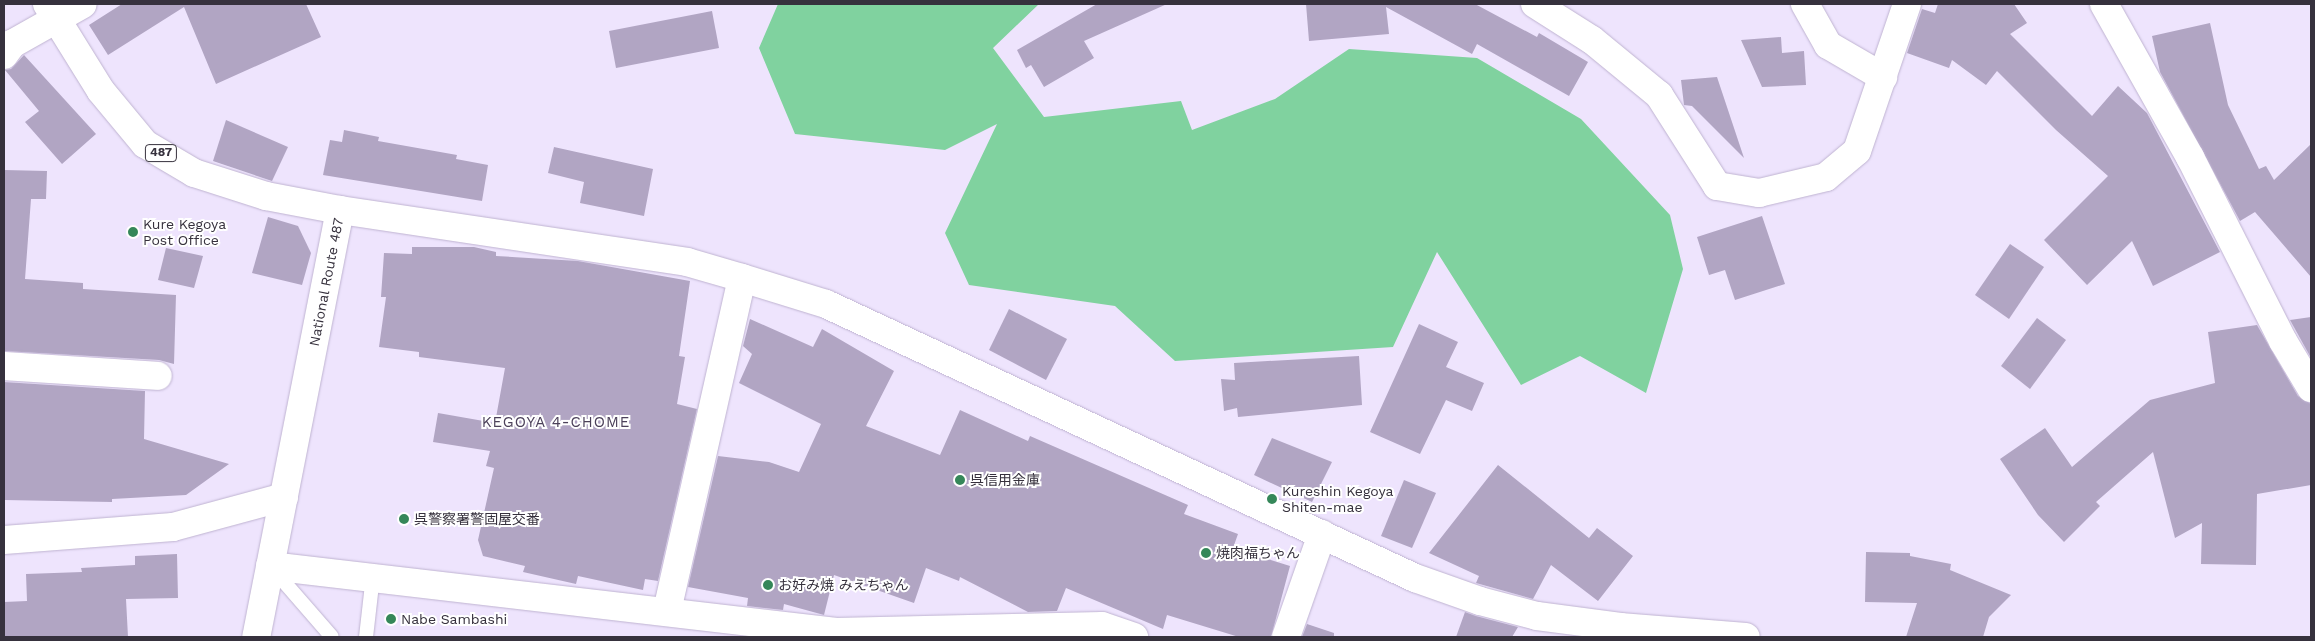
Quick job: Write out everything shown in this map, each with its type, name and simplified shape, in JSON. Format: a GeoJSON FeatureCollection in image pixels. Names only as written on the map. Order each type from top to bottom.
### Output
{"type":"FeatureCollection","features":[{"type":"Feature","properties":{"kind":"main road"},"geometry":{"type":"LineString","coordinates":[[7,45],[51,12],[83,4]]}},
{"type":"Feature","properties":{"kind":"main road"},"geometry":{"type":"LineString","coordinates":[[1535,4],[1592,40],[1641,77],[1659,95],[1717,186],[1759,193],[1826,177],[1840,168],[1857,152],[1907,4]]}},
{"type":"Feature","properties":{"kind":"main road"},"geometry":{"type":"LineString","coordinates":[[1804,4],[1828,45],[1883,77]]}},
{"type":"Feature","properties":{"kind":"main road"},"geometry":{"type":"LineString","coordinates":[[2104,4],[2190,157],[2283,341],[2311,388]]}},
{"type":"Feature","properties":{"kind":"main road","name":"National Route 487"},"geometry":{"type":"LineString","coordinates":[[51,12],[101,91],[145,144],[194,173],[266,196],[340,210],[256,637]]}},
{"type":"Feature","properties":{"kind":"main road"},"geometry":{"type":"LineString","coordinates":[[340,210],[687,262],[742,278],[826,304],[1415,578],[1452,592],[1576,629],[1746,637]]}},
{"type":"Feature","properties":{"kind":"main road"},"geometry":{"type":"LineString","coordinates":[[667,611],[742,278]]}},
{"type":"Feature","properties":{"kind":"main road"},"geometry":{"type":"LineString","coordinates":[[4,366],[158,376]]}},
{"type":"Feature","properties":{"kind":"main road"},"geometry":{"type":"LineString","coordinates":[[4,540],[173,527],[284,497]]}},
{"type":"Feature","properties":{"kind":"main road"},"geometry":{"type":"LineString","coordinates":[[1286,637],[1322,534]]}},
{"type":"Feature","properties":{"kind":"main road"},"geometry":{"type":"LineString","coordinates":[[270,566],[373,576],[836,632],[1102,626],[1134,637]]}},
{"type":"Feature","properties":{"kind":"lane"},"geometry":{"type":"LineString","coordinates":[[270,566],[332,637]]}},
{"type":"Feature","properties":{"kind":"lane"},"geometry":{"type":"LineString","coordinates":[[366,637],[373,576]]}},
{"type":"Feature","properties":{"kind":"green space"},"geometry":{"type":"Polygon","coordinates":[[[778,4],[1039,4],[993,48],[1044,117],[1181,101],[1192,130],[1275,99],[1349,49],[1477,58],[1581,119],[1670,215],[1683,269],[1646,393],[1580,356],[1521,385],[1437,252],[1393,347],[1175,361],[1115,306],[969,285],[945,233],[997,124],[945,150],[795,134],[759,48],[778,4]]]}},
{"type":"Feature","properties":{"kind":"building"},"geometry":{"type":"Polygon","coordinates":[[[122,4],[306,4],[321,37],[216,84],[184,7],[108,55],[89,25],[122,4]]]}},
{"type":"Feature","properties":{"kind":"building"},"geometry":{"type":"Polygon","coordinates":[[[1097,4],[1167,4],[1084,41],[1094,58],[1044,87],[1031,65],[1026,68],[1017,50],[1097,4]]]}},
{"type":"Feature","properties":{"kind":"building"},"geometry":{"type":"Polygon","coordinates":[[[1306,4],[1475,4],[1537,37],[1539,33],[1588,62],[1569,96],[1477,44],[1472,54],[1386,7],[1389,34],[1309,41],[1306,4]]]}},
{"type":"Feature","properties":{"kind":"building"},"geometry":{"type":"Polygon","coordinates":[[[1938,4],[2014,4],[2027,23],[2010,34],[2092,116],[2118,86],[2147,113],[2220,252],[2153,286],[2132,241],[2087,285],[2044,240],[2108,176],[2056,130],[1997,71],[1986,85],[1952,60],[1949,68],[1907,53],[1922,9],[1935,13],[1938,4]]]}},
{"type":"Feature","properties":{"kind":"building"},"geometry":{"type":"Polygon","coordinates":[[[712,11],[719,48],[616,68],[609,31],[712,11]]]}},
{"type":"Feature","properties":{"kind":"building"},"geometry":{"type":"Polygon","coordinates":[[[2210,23],[2228,105],[2259,169],[2266,166],[2274,180],[2311,144],[2311,277],[2255,212],[2240,221],[2160,72],[2152,36],[2210,23]]]}},
{"type":"Feature","properties":{"kind":"building"},"geometry":{"type":"Polygon","coordinates":[[[1781,37],[1782,53],[1804,51],[1806,85],[1762,87],[1741,40],[1781,37]]]}},
{"type":"Feature","properties":{"kind":"building"},"geometry":{"type":"Polygon","coordinates":[[[24,55],[96,134],[62,164],[25,122],[39,111],[5,70],[11,69],[24,55]]]}},
{"type":"Feature","properties":{"kind":"building"},"geometry":{"type":"Polygon","coordinates":[[[1717,77],[1744,158],[1692,106],[1684,105],[1681,80],[1717,77]]]}},
{"type":"Feature","properties":{"kind":"building"},"geometry":{"type":"Polygon","coordinates":[[[226,120],[288,147],[272,181],[213,161],[226,120]]]}},
{"type":"Feature","properties":{"kind":"building"},"geometry":{"type":"Polygon","coordinates":[[[344,130],[379,137],[378,141],[457,155],[456,159],[488,165],[482,201],[323,175],[330,140],[342,142],[344,130]]]}},
{"type":"Feature","properties":{"kind":"building"},"geometry":{"type":"Polygon","coordinates":[[[554,147],[653,169],[644,216],[580,203],[584,182],[548,173],[554,147]]]}},
{"type":"Feature","properties":{"kind":"building"},"geometry":{"type":"Polygon","coordinates":[[[4,170],[47,171],[46,199],[31,199],[25,279],[83,283],[83,289],[176,295],[174,364],[159,360],[4,351],[4,170]]]}},
{"type":"Feature","properties":{"kind":"building"},"geometry":{"type":"Polygon","coordinates":[[[1762,216],[1785,284],[1735,300],[1725,270],[1709,275],[1697,237],[1762,216]]]}},
{"type":"Feature","properties":{"kind":"building"},"geometry":{"type":"Polygon","coordinates":[[[268,217],[298,226],[311,253],[302,285],[252,273],[268,217]]]}},
{"type":"Feature","properties":{"kind":"building"},"geometry":{"type":"Polygon","coordinates":[[[2010,244],[2044,267],[2009,319],[1975,295],[2010,244]]]}},
{"type":"Feature","properties":{"kind":"building"},"geometry":{"type":"Polygon","coordinates":[[[412,247],[474,247],[496,252],[496,256],[578,261],[690,281],[679,356],[685,357],[677,404],[697,409],[658,581],[645,579],[643,590],[578,576],[576,584],[523,572],[525,566],[483,556],[478,540],[494,468],[486,466],[490,451],[433,442],[438,413],[495,423],[505,368],[419,357],[419,352],[379,347],[386,297],[381,297],[384,253],[412,254],[412,247]]]}},
{"type":"Feature","properties":{"kind":"building"},"geometry":{"type":"Polygon","coordinates":[[[166,248],[203,256],[194,288],[158,280],[166,248]]]}},
{"type":"Feature","properties":{"kind":"building"},"geometry":{"type":"Polygon","coordinates":[[[1009,309],[1067,339],[1046,380],[989,350],[1009,309]]]}},
{"type":"Feature","properties":{"kind":"building"},"geometry":{"type":"Polygon","coordinates":[[[2311,317],[2311,358],[2290,320],[2311,317]]]}},
{"type":"Feature","properties":{"kind":"building"},"geometry":{"type":"Polygon","coordinates":[[[2037,318],[2066,340],[2030,389],[2001,366],[2037,318]]]}},
{"type":"Feature","properties":{"kind":"building"},"geometry":{"type":"Polygon","coordinates":[[[750,319],[813,347],[822,329],[894,371],[866,426],[940,455],[960,410],[1028,441],[1030,436],[1188,505],[1184,514],[1238,534],[1233,548],[1290,566],[1271,637],[1239,637],[1167,615],[1163,629],[1066,588],[1057,611],[1028,612],[960,577],[959,581],[926,568],[914,603],[834,575],[824,615],[784,604],[783,610],[747,606],[748,598],[688,587],[718,456],[769,462],[799,472],[821,424],[739,383],[752,354],[743,346],[750,319]]]}},
{"type":"Feature","properties":{"kind":"building"},"geometry":{"type":"Polygon","coordinates":[[[1419,324],[1458,342],[1446,367],[1484,383],[1472,411],[1446,400],[1420,454],[1370,432],[1419,324]]]}},
{"type":"Feature","properties":{"kind":"building"},"geometry":{"type":"Polygon","coordinates":[[[2257,325],[2298,396],[2311,404],[2311,485],[2257,494],[2256,565],[2201,564],[2202,523],[2175,538],[2153,452],[2096,502],[2100,506],[2064,542],[2038,515],[2000,459],[2045,428],[2072,467],[2150,400],[2215,383],[2208,332],[2257,325]]]}},
{"type":"Feature","properties":{"kind":"building"},"geometry":{"type":"Polygon","coordinates":[[[1359,356],[1362,405],[1238,417],[1237,408],[1224,411],[1221,379],[1235,380],[1234,363],[1359,356]]]}},
{"type":"Feature","properties":{"kind":"building"},"geometry":{"type":"Polygon","coordinates":[[[4,382],[145,391],[144,439],[229,464],[186,495],[112,499],[112,502],[4,500],[4,382]]]}},
{"type":"Feature","properties":{"kind":"building"},"geometry":{"type":"Polygon","coordinates":[[[1272,438],[1332,462],[1312,502],[1254,475],[1272,438]]]}},
{"type":"Feature","properties":{"kind":"building"},"geometry":{"type":"Polygon","coordinates":[[[1498,465],[1589,538],[1597,528],[1633,556],[1598,601],[1551,565],[1533,599],[1476,583],[1479,576],[1429,553],[1498,465]]]}},
{"type":"Feature","properties":{"kind":"building"},"geometry":{"type":"Polygon","coordinates":[[[1404,480],[1436,493],[1412,548],[1381,536],[1404,480]]]}},
{"type":"Feature","properties":{"kind":"building"},"geometry":{"type":"Polygon","coordinates":[[[1866,552],[1910,553],[1910,556],[1951,564],[1950,570],[2011,595],[1989,617],[1983,637],[1906,637],[1917,603],[1865,602],[1866,552]]]}},
{"type":"Feature","properties":{"kind":"building"},"geometry":{"type":"Polygon","coordinates":[[[177,554],[178,598],[126,599],[128,637],[4,637],[4,602],[27,601],[26,574],[82,572],[81,568],[135,565],[135,556],[177,554]]]}},
{"type":"Feature","properties":{"kind":"building"},"geometry":{"type":"Polygon","coordinates":[[[1465,612],[1518,627],[1512,637],[1456,637],[1465,612]]]}},
{"type":"Feature","properties":{"kind":"building"},"geometry":{"type":"Polygon","coordinates":[[[1307,624],[1334,633],[1334,637],[1302,637],[1307,624]]]}},
{"type":"Feature","properties":{"kind":"place","name":"Kure Kegoya Post Office"},"geometry":{"type":"Point","coordinates":[133,232]}},
{"type":"Feature","properties":{"kind":"place","name":"呉信用金庫"},"geometry":{"type":"Point","coordinates":[960,480]}},
{"type":"Feature","properties":{"kind":"place","name":"Kureshin Kegoya Shiten-mae"},"geometry":{"type":"Point","coordinates":[1272,499]}},
{"type":"Feature","properties":{"kind":"place","name":"呉警察署警固屋交番"},"geometry":{"type":"Point","coordinates":[404,519]}},
{"type":"Feature","properties":{"kind":"place","name":"焼肉福ちゃん"},"geometry":{"type":"Point","coordinates":[1206,553]}},
{"type":"Feature","properties":{"kind":"place","name":"お好み焼 みえちゃん"},"geometry":{"type":"Point","coordinates":[768,585]}},
{"type":"Feature","properties":{"kind":"place","name":"Nabe Sambashi"},"geometry":{"type":"Point","coordinates":[391,619]}},
{"type":"Feature","properties":{"kind":"district","name":"KEGOYA 4-CHOME"},"geometry":{"type":"Point","coordinates":[556,423]}}]}
